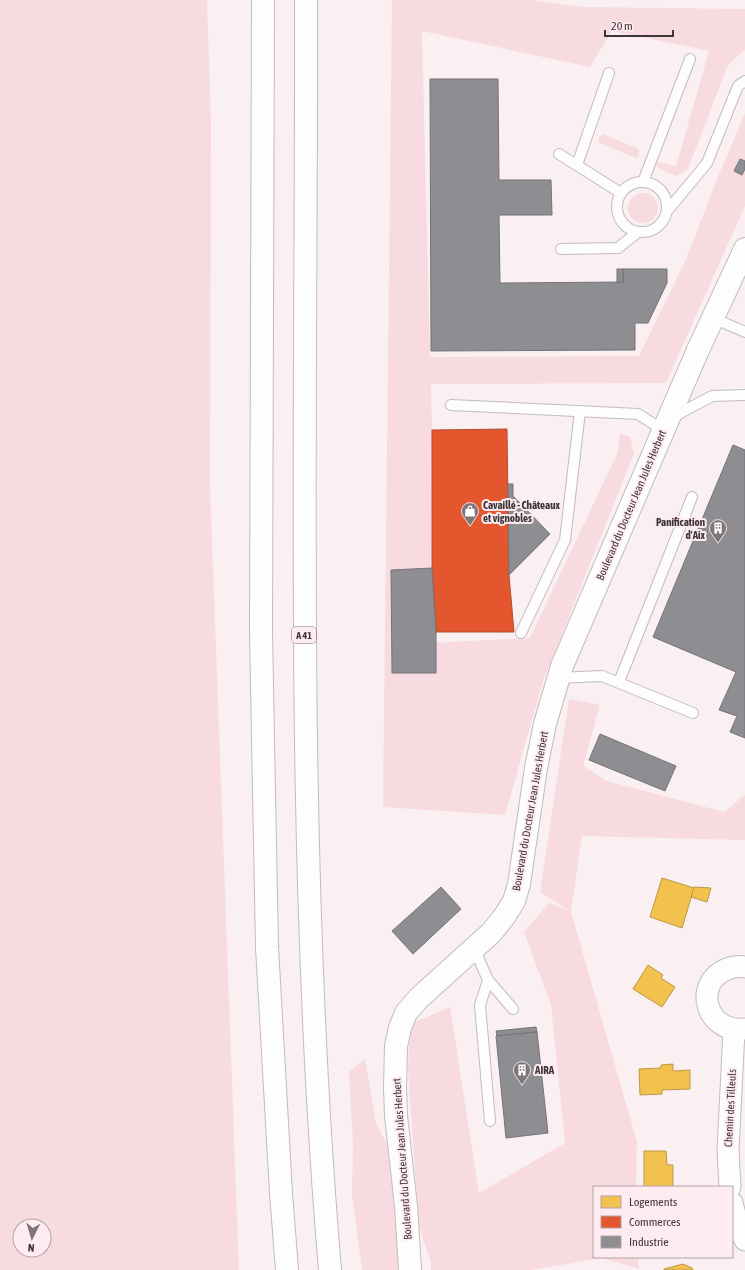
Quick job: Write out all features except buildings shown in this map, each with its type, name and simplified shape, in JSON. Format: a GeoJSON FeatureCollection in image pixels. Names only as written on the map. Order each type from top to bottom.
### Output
{"type":"FeatureCollection","features":[{"type":"Feature","properties":{"kind":"main road"},"geometry":{"type":"LineString","coordinates":[[263,0],[261,631],[264,792],[267,947],[281,1193],[287,1270]]}},
{"type":"Feature","properties":{"kind":"main road","name":"A 41"},"geometry":{"type":"LineString","coordinates":[[306,0],[304,621],[306,793],[310,952],[323,1188],[330,1270]]}},
{"type":"Feature","properties":{"kind":"main road","name":"Boulevard du Docteur Jean Jules Herbert"},"geometry":{"type":"LineString","coordinates":[[410,1270],[406,1206],[396,1116],[396,1046],[400,1028],[406,1013],[419,998],[491,932],[504,917],[514,901],[520,884],[536,768],[545,724],[562,666],[666,425],[745,249]]}},
{"type":"Feature","properties":{"kind":"street","name":"Chemin des Tilleuls"},"geometry":{"type":"LineString","coordinates":[[730,1186],[728,1150],[739,1029],[723,1026],[715,1020],[709,1010],[706,999],[708,988],[713,979],[722,971],[732,967],[745,967]]}},
{"type":"Feature","properties":{"kind":"street"},"geometry":{"type":"LineString","coordinates":[[733,1207],[737,1222],[745,1240]]}},
{"type":"Feature","properties":{"kind":"lane"},"geometry":{"type":"LineString","coordinates":[[643,182],[690,59]]}},
{"type":"Feature","properties":{"kind":"lane"},"geometry":{"type":"LineString","coordinates":[[577,165],[609,73]]}},
{"type":"Feature","properties":{"kind":"lane"},"geometry":{"type":"LineString","coordinates":[[668,210],[664,194],[651,183],[643,182],[635,183],[627,187],[621,193],[618,200],[617,209],[619,217],[624,224],[630,229],[638,232],[646,232],[661,225],[668,210],[707,163],[738,86],[745,81]]}},
{"type":"Feature","properties":{"kind":"lane"},"geometry":{"type":"LineString","coordinates":[[558,154],[621,193]]}},
{"type":"Feature","properties":{"kind":"lane"},"geometry":{"type":"LineString","coordinates":[[561,250],[618,248],[638,232]]}},
{"type":"Feature","properties":{"kind":"lane"},"geometry":{"type":"LineString","coordinates":[[713,318],[745,332]]}},
{"type":"Feature","properties":{"kind":"lane"},"geometry":{"type":"LineString","coordinates":[[451,404],[638,414],[666,425],[712,396],[745,395]]}},
{"type":"Feature","properties":{"kind":"lane"},"geometry":{"type":"LineString","coordinates":[[521,632],[565,540],[580,410]]}},
{"type":"Feature","properties":{"kind":"lane"},"geometry":{"type":"LineString","coordinates":[[619,682],[692,497]]}},
{"type":"Feature","properties":{"kind":"lane"},"geometry":{"type":"LineString","coordinates":[[558,678],[602,676],[693,713]]}},
{"type":"Feature","properties":{"kind":"lane"},"geometry":{"type":"LineString","coordinates":[[474,948],[488,980],[512,1009]]}},
{"type":"Feature","properties":{"kind":"lane"},"geometry":{"type":"LineString","coordinates":[[488,980],[480,1005],[490,1121]]}},
{"type":"Feature","properties":{"kind":"shaded area"},"geometry":{"type":"Polygon","coordinates":[[[0,0],[207,0],[211,124],[210,486],[239,1270],[0,1270],[0,0]]]}},
{"type":"Feature","properties":{"kind":"shaded area"},"geometry":{"type":"Polygon","coordinates":[[[392,0],[532,0],[582,7],[745,9],[745,50],[728,65],[688,169],[676,176],[661,170],[655,164],[657,162],[676,166],[709,51],[612,31],[590,67],[422,31],[430,357],[639,356],[687,257],[717,179],[745,113],[745,206],[666,383],[431,384],[430,643],[530,638],[618,452],[620,434],[630,436],[634,454],[543,681],[505,815],[383,807],[392,0]]]}},
{"type":"Feature","properties":{"kind":"shaded area"},"geometry":{"type":"Polygon","coordinates":[[[603,134],[639,149],[639,155],[636,158],[598,142],[599,137],[603,134]]]}},
{"type":"Feature","properties":{"kind":"shaded area"},"geometry":{"type":"Polygon","coordinates":[[[643,193],[654,197],[658,208],[654,219],[643,223],[632,219],[628,208],[632,197],[643,193]]]}},
{"type":"Feature","properties":{"kind":"shaded area"},"geometry":{"type":"Polygon","coordinates":[[[569,699],[600,705],[583,766],[607,781],[724,812],[745,795],[745,840],[582,836],[571,912],[637,1142],[636,1186],[593,1186],[593,1258],[601,1258],[532,1270],[431,1270],[431,1262],[419,1227],[408,1070],[410,1024],[450,1007],[479,1193],[565,1143],[551,1005],[524,932],[549,903],[568,910],[540,892],[569,699]]]}},
{"type":"Feature","properties":{"kind":"shaded area"},"geometry":{"type":"Polygon","coordinates":[[[365,1059],[376,1123],[395,1159],[415,1270],[362,1270],[352,1196],[353,1144],[349,1072],[365,1059]]]}},
{"type":"Feature","properties":{"kind":"shaded area"},"geometry":{"type":"Polygon","coordinates":[[[601,1258],[638,1258],[639,1269],[601,1258]]]}},
{"type":"Feature","properties":{"kind":"place","name":"Cavaillé - Châteaux et vignobles"},"geometry":{"type":"Point","coordinates":[470,526]}},
{"type":"Feature","properties":{"kind":"place","name":"Panification d'Aix"},"geometry":{"type":"Point","coordinates":[718,543]}},
{"type":"Feature","properties":{"kind":"place","name":"AIRA"},"geometry":{"type":"Point","coordinates":[522,1085]}}]}
